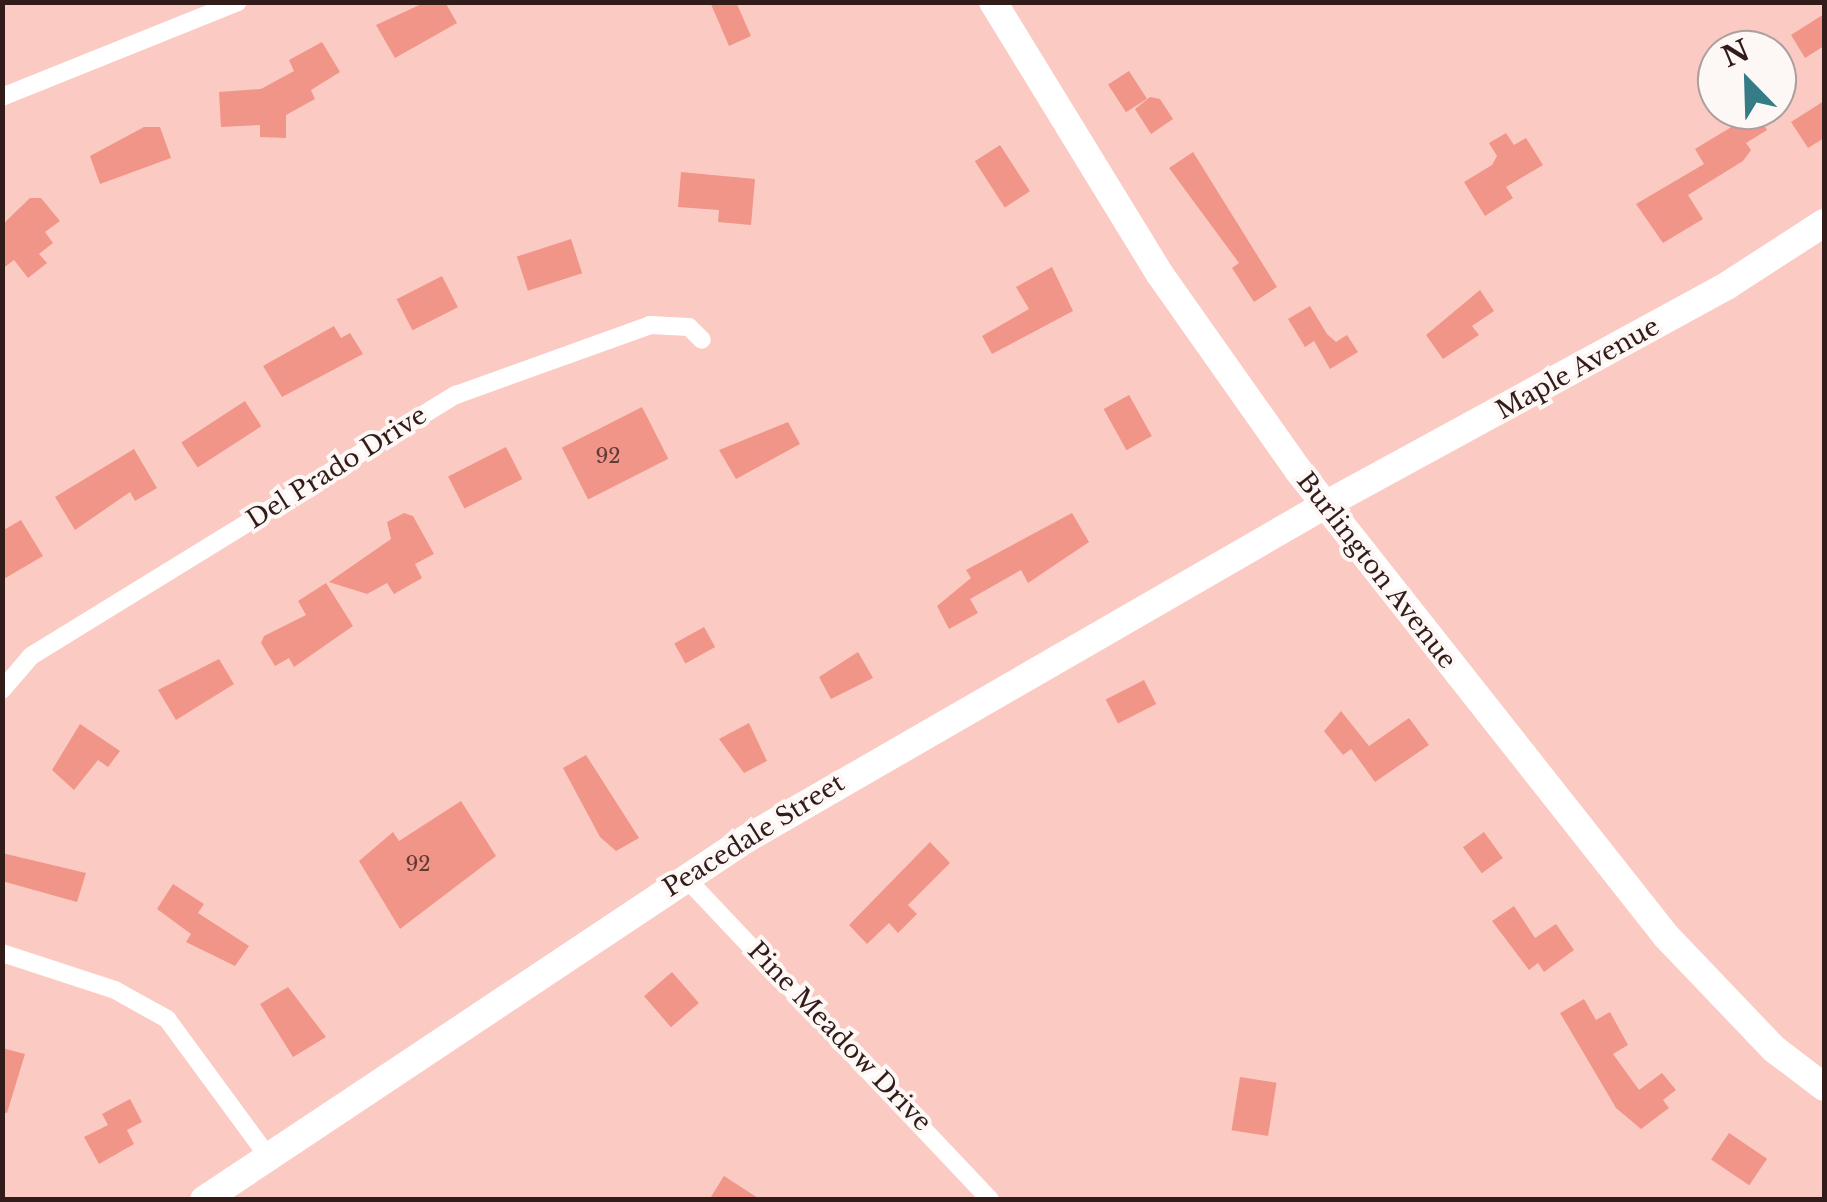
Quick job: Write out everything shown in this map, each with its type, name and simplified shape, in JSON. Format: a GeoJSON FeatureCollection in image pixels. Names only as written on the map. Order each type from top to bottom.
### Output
{"type":"FeatureCollection","features":[{"type":"Feature","properties":{"kind":"main road","name":"Burlington Avenue"},"geometry":{"type":"LineString","coordinates":[[993,2],[1159,273],[1326,505],[1666,936],[1774,1049],[1824,1087]]}},
{"type":"Feature","properties":{"kind":"main road","name":"Maple Avenue"},"geometry":{"type":"LineString","coordinates":[[1326,505],[1728,285],[1824,222]]}},
{"type":"Feature","properties":{"kind":"main road","name":"Peacedale Street"},"geometry":{"type":"LineString","coordinates":[[204,1200],[684,877],[1326,505]]}},
{"type":"Feature","properties":{"kind":"street"},"geometry":{"type":"LineString","coordinates":[[2,97],[238,2]]}},
{"type":"Feature","properties":{"kind":"street","name":"Del Prado Drive"},"geometry":{"type":"LineString","coordinates":[[2,690],[31,656],[456,395],[650,325],[690,328],[702,340]]}},
{"type":"Feature","properties":{"kind":"street","name":"Pine Meadow Drive"},"geometry":{"type":"LineString","coordinates":[[684,877],[990,1200]]}},
{"type":"Feature","properties":{"kind":"street"},"geometry":{"type":"LineString","coordinates":[[2,954],[115,990],[167,1019],[270,1159]]}},
{"type":"Feature","properties":{"kind":"building"},"geometry":{"type":"Polygon","coordinates":[[[426,2],[445,2],[457,23],[395,58],[376,25],[426,2]]]}},
{"type":"Feature","properties":{"kind":"building"},"geometry":{"type":"Polygon","coordinates":[[[710,2],[736,2],[751,36],[729,46],[710,2]]]}},
{"type":"Feature","properties":{"kind":"building"},"geometry":{"type":"Polygon","coordinates":[[[1824,14],[1824,46],[1805,58],[1797,45],[1797,31],[1824,14]]]}},
{"type":"Feature","properties":{"kind":"building"},"geometry":{"type":"Polygon","coordinates":[[[322,42],[340,72],[311,90],[315,99],[286,115],[286,138],[260,137],[260,125],[221,127],[219,92],[261,89],[294,71],[289,60],[322,42]]]}},
{"type":"Feature","properties":{"kind":"building"},"geometry":{"type":"Polygon","coordinates":[[[1129,71],[1147,99],[1126,112],[1108,85],[1129,71]]]}},
{"type":"Feature","properties":{"kind":"building"},"geometry":{"type":"Polygon","coordinates":[[[1150,97],[1160,99],[1173,119],[1151,134],[1135,109],[1150,97]]]}},
{"type":"Feature","properties":{"kind":"building"},"geometry":{"type":"Polygon","coordinates":[[[1824,101],[1824,138],[1808,148],[1796,130],[1797,118],[1824,101]]]}},
{"type":"Feature","properties":{"kind":"building"},"geometry":{"type":"Polygon","coordinates":[[[144,127],[160,127],[171,158],[100,184],[90,156],[144,127]]]}},
{"type":"Feature","properties":{"kind":"building"},"geometry":{"type":"Polygon","coordinates":[[[1726,130],[1767,130],[1746,143],[1751,150],[1743,161],[1688,195],[1703,219],[1663,243],[1636,204],[1704,164],[1695,149],[1726,130]]]}},
{"type":"Feature","properties":{"kind":"building"},"geometry":{"type":"Polygon","coordinates":[[[1506,133],[1514,145],[1526,138],[1543,165],[1506,187],[1513,198],[1485,216],[1464,182],[1492,165],[1497,156],[1489,143],[1506,133]]]}},
{"type":"Feature","properties":{"kind":"building"},"geometry":{"type":"Polygon","coordinates":[[[1000,145],[1030,191],[1005,207],[975,161],[1000,145]]]}},
{"type":"Feature","properties":{"kind":"building"},"geometry":{"type":"Polygon","coordinates":[[[1193,152],[1277,287],[1254,302],[1232,268],[1239,263],[1169,168],[1193,152]]]}},
{"type":"Feature","properties":{"kind":"building"},"geometry":{"type":"Polygon","coordinates":[[[681,172],[755,179],[751,225],[718,222],[719,210],[678,207],[681,172]]]}},
{"type":"Feature","properties":{"kind":"building"},"geometry":{"type":"Polygon","coordinates":[[[30,198],[41,198],[60,221],[45,232],[53,243],[39,254],[47,263],[28,278],[14,260],[2,269],[2,225],[30,198]]]}},
{"type":"Feature","properties":{"kind":"building"},"geometry":{"type":"Polygon","coordinates":[[[571,239],[582,273],[528,291],[517,257],[571,239]]]}},
{"type":"Feature","properties":{"kind":"building"},"geometry":{"type":"Polygon","coordinates":[[[1052,267],[1073,311],[992,354],[982,336],[1029,309],[1016,287],[1052,267]]]}},
{"type":"Feature","properties":{"kind":"building"},"geometry":{"type":"Polygon","coordinates":[[[442,276],[458,307],[412,330],[397,299],[442,276]]]}},
{"type":"Feature","properties":{"kind":"building"},"geometry":{"type":"Polygon","coordinates":[[[1480,290],[1494,311],[1472,326],[1479,335],[1443,359],[1426,335],[1480,290]]]}},
{"type":"Feature","properties":{"kind":"building"},"geometry":{"type":"Polygon","coordinates":[[[1310,306],[1327,334],[1336,342],[1347,335],[1358,352],[1330,369],[1314,341],[1305,347],[1288,319],[1310,306]]]}},
{"type":"Feature","properties":{"kind":"building"},"geometry":{"type":"Polygon","coordinates":[[[334,326],[341,338],[350,333],[363,354],[282,397],[263,366],[334,326]]]}},
{"type":"Feature","properties":{"kind":"building"},"geometry":{"type":"Polygon","coordinates":[[[1129,395],[1152,436],[1126,450],[1104,409],[1129,395]]]}},
{"type":"Feature","properties":{"kind":"building"},"geometry":{"type":"Polygon","coordinates":[[[245,401],[261,426],[198,468],[181,442],[245,401]]]}},
{"type":"Feature","properties":{"kind":"building"},"geometry":{"type":"Polygon","coordinates":[[[642,407],[668,459],[588,500],[562,448],[642,407]]]}},
{"type":"Feature","properties":{"kind":"building"},"geometry":{"type":"Polygon","coordinates":[[[788,422],[800,444],[736,479],[719,450],[788,422]]]}},
{"type":"Feature","properties":{"kind":"building"},"geometry":{"type":"Polygon","coordinates":[[[506,447],[522,479],[464,509],[448,477],[506,447]]]}},
{"type":"Feature","properties":{"kind":"building"},"geometry":{"type":"Polygon","coordinates":[[[134,449],[157,488],[135,501],[130,492],[75,530],[55,497],[134,449]]]}},
{"type":"Feature","properties":{"kind":"building"},"geometry":{"type":"Polygon","coordinates":[[[404,513],[413,516],[434,554],[415,564],[422,578],[394,594],[387,583],[367,594],[329,582],[391,539],[387,522],[404,513]]]}},
{"type":"Feature","properties":{"kind":"building"},"geometry":{"type":"Polygon","coordinates":[[[1072,513],[1089,542],[1028,583],[1021,570],[970,599],[978,613],[949,629],[937,606],[971,578],[966,570],[1072,513]]]}},
{"type":"Feature","properties":{"kind":"building"},"geometry":{"type":"Polygon","coordinates":[[[21,520],[43,556],[2,580],[2,531],[21,520]]]}},
{"type":"Feature","properties":{"kind":"building"},"geometry":{"type":"Polygon","coordinates":[[[326,583],[353,626],[294,667],[289,658],[275,666],[261,643],[264,636],[306,615],[298,601],[326,583]]]}},
{"type":"Feature","properties":{"kind":"building"},"geometry":{"type":"Polygon","coordinates":[[[704,627],[715,647],[685,664],[674,643],[704,627]]]}},
{"type":"Feature","properties":{"kind":"building"},"geometry":{"type":"Polygon","coordinates":[[[858,652],[873,678],[831,699],[819,677],[858,652]]]}},
{"type":"Feature","properties":{"kind":"building"},"geometry":{"type":"Polygon","coordinates":[[[219,659],[234,684],[176,720],[158,690],[219,659]]]}},
{"type":"Feature","properties":{"kind":"building"},"geometry":{"type":"Polygon","coordinates":[[[1144,680],[1156,704],[1118,724],[1106,700],[1144,680]]]}},
{"type":"Feature","properties":{"kind":"building"},"geometry":{"type":"Polygon","coordinates":[[[1341,711],[1369,746],[1409,718],[1429,745],[1375,782],[1351,749],[1343,755],[1324,731],[1341,711]]]}},
{"type":"Feature","properties":{"kind":"building"},"geometry":{"type":"Polygon","coordinates":[[[749,723],[767,761],[744,773],[719,739],[749,723]]]}},
{"type":"Feature","properties":{"kind":"building"},"geometry":{"type":"Polygon","coordinates":[[[80,724],[120,751],[108,767],[98,760],[74,790],[52,770],[80,724]]]}},
{"type":"Feature","properties":{"kind":"building"},"geometry":{"type":"Polygon","coordinates":[[[586,755],[639,838],[616,851],[600,837],[563,768],[586,755]]]}},
{"type":"Feature","properties":{"kind":"building"},"geometry":{"type":"Polygon","coordinates":[[[461,801],[496,856],[400,929],[359,861],[393,832],[399,841],[461,801]]]}},
{"type":"Feature","properties":{"kind":"building"},"geometry":{"type":"Polygon","coordinates":[[[1484,832],[1503,858],[1482,873],[1463,847],[1484,832]]]}},
{"type":"Feature","properties":{"kind":"building"},"geometry":{"type":"Polygon","coordinates":[[[930,842],[950,863],[908,905],[917,914],[898,933],[889,923],[867,944],[849,925],[930,842]]]}},
{"type":"Feature","properties":{"kind":"building"},"geometry":{"type":"Polygon","coordinates":[[[2,853],[86,873],[77,902],[2,881],[2,853]]]}},
{"type":"Feature","properties":{"kind":"building"},"geometry":{"type":"Polygon","coordinates":[[[173,884],[204,904],[198,913],[249,946],[235,966],[186,942],[191,934],[157,909],[173,884]]]}},
{"type":"Feature","properties":{"kind":"building"},"geometry":{"type":"Polygon","coordinates":[[[1514,906],[1535,938],[1556,924],[1574,950],[1544,972],[1538,963],[1529,970],[1492,921],[1514,906]]]}},
{"type":"Feature","properties":{"kind":"building"},"geometry":{"type":"Polygon","coordinates":[[[672,972],[699,1003],[671,1027],[644,996],[672,972]]]}},
{"type":"Feature","properties":{"kind":"building"},"geometry":{"type":"Polygon","coordinates":[[[288,987],[326,1037],[293,1057],[260,1004],[288,987]]]}},
{"type":"Feature","properties":{"kind":"building"},"geometry":{"type":"Polygon","coordinates":[[[1584,999],[1596,1020],[1610,1012],[1628,1045],[1613,1054],[1639,1090],[1662,1073],[1676,1090],[1663,1100],[1669,1108],[1641,1129],[1616,1108],[1560,1013],[1584,999]]]}},
{"type":"Feature","properties":{"kind":"building"},"geometry":{"type":"Polygon","coordinates":[[[2,1048],[25,1054],[7,1113],[2,1112],[2,1048]]]}},
{"type":"Feature","properties":{"kind":"building"},"geometry":{"type":"Polygon","coordinates":[[[1240,1077],[1277,1083],[1268,1136],[1232,1130],[1240,1077]]]}},
{"type":"Feature","properties":{"kind":"building"},"geometry":{"type":"Polygon","coordinates":[[[130,1099],[142,1122],[127,1130],[134,1144],[99,1164],[84,1137],[108,1125],[102,1114],[130,1099]]]}},
{"type":"Feature","properties":{"kind":"building"},"geometry":{"type":"Polygon","coordinates":[[[1729,1133],[1767,1159],[1749,1185],[1711,1160],[1729,1133]]]}},
{"type":"Feature","properties":{"kind":"building"},"geometry":{"type":"Polygon","coordinates":[[[724,1176],[761,1200],[709,1200],[724,1176]]]}}]}
